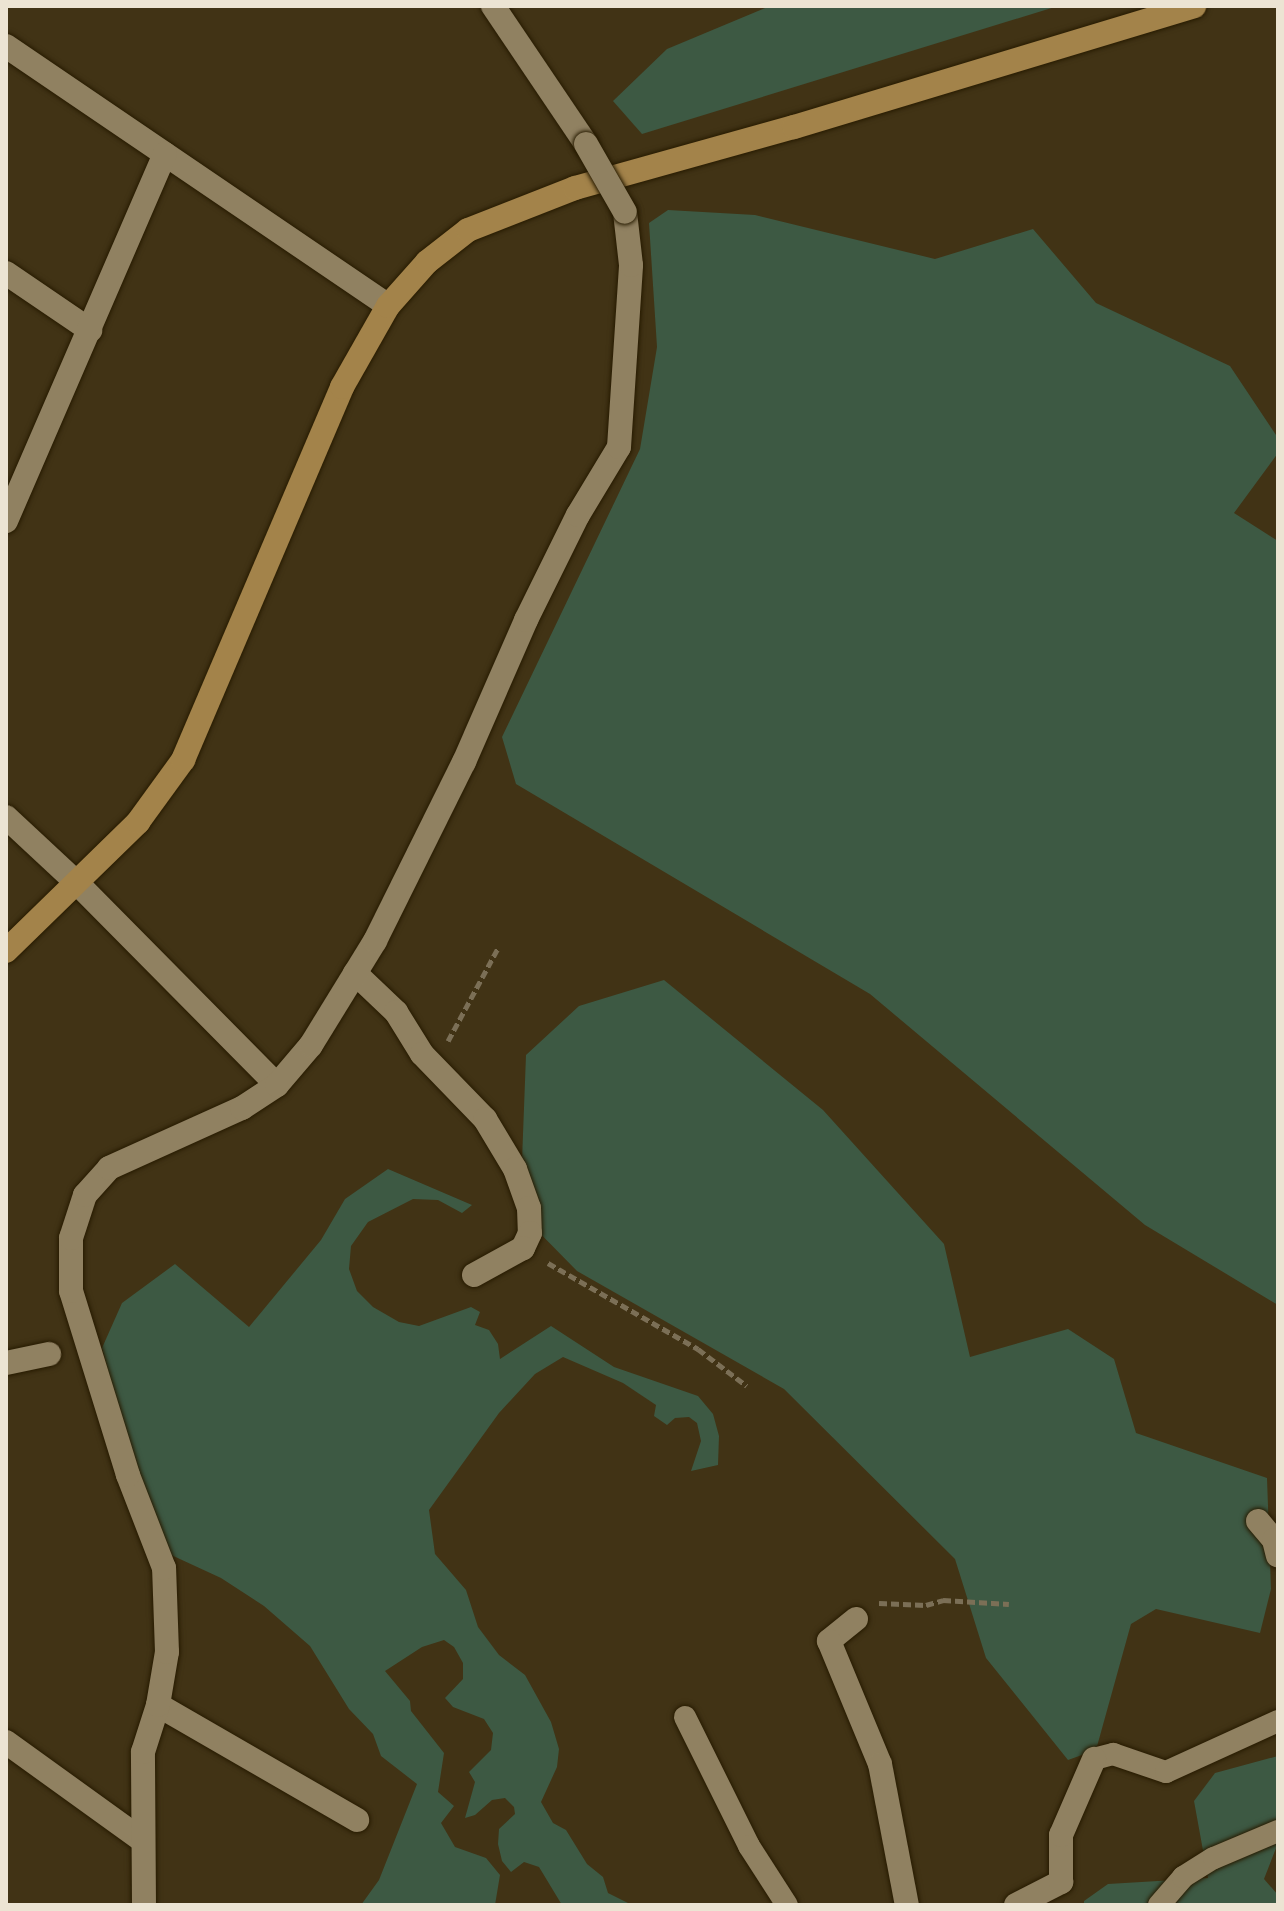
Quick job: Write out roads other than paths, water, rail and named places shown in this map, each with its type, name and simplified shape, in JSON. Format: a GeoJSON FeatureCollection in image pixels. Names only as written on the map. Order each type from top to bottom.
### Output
{"type":"FeatureCollection","features":[{"type":"Feature","properties":{"kind":"street"},"geometry":{"type":"LineString","coordinates":[[144,1905],[143,1752],[158,1705],[167,1652],[164,1568],[128,1475],[71,1291],[71,1238],[85,1195],[109,1168],[242,1108],[277,1085],[311,1045],[355,973],[464,762],[526,620],[571,528],[619,447],[631,265],[625,212],[586,144],[493,6]]}},
{"type":"Feature","properties":{"kind":"street"},"geometry":{"type":"LineString","coordinates":[[6,951],[138,822],[183,760],[342,387],[388,306],[427,262],[468,230],[575,188],[794,127],[1194,6]]}},
{"type":"Feature","properties":{"kind":"street"},"geometry":{"type":"LineString","coordinates":[[6,46],[388,306]]}},
{"type":"Feature","properties":{"kind":"street"},"geometry":{"type":"LineString","coordinates":[[8,514],[165,154]]}},
{"type":"Feature","properties":{"kind":"street"},"geometry":{"type":"LineString","coordinates":[[6,273],[90,330]]}},
{"type":"Feature","properties":{"kind":"street"},"geometry":{"type":"LineString","coordinates":[[6,817],[77,883],[277,1085]]}},
{"type":"Feature","properties":{"kind":"street"},"geometry":{"type":"LineString","coordinates":[[355,973],[396,1012],[434,1067],[485,1119],[515,1169],[529,1208],[530,1233],[523,1248],[474,1275]]}},
{"type":"Feature","properties":{"kind":"street"},"geometry":{"type":"LineString","coordinates":[[6,1363],[90,1345]]}},
{"type":"Feature","properties":{"kind":"street"},"geometry":{"type":"LineString","coordinates":[[1258,1521],[1274,1540],[1278,1556]]}},
{"type":"Feature","properties":{"kind":"street"},"geometry":{"type":"LineString","coordinates":[[856,1619],[829,1641],[880,1764],[907,1905]]}},
{"type":"Feature","properties":{"kind":"street"},"geometry":{"type":"LineString","coordinates":[[158,1705],[357,1820]]}},
{"type":"Feature","properties":{"kind":"street"},"geometry":{"type":"LineString","coordinates":[[6,1742],[142,1840]]}},
{"type":"Feature","properties":{"kind":"street"},"geometry":{"type":"LineString","coordinates":[[1016,1905],[1061,1882],[1061,1835],[1094,1759]]}},
{"type":"Feature","properties":{"kind":"lane"},"geometry":{"type":"LineString","coordinates":[[685,1717],[749,1846],[787,1905]]}},
{"type":"Feature","properties":{"kind":"lane"},"geometry":{"type":"LineString","coordinates":[[1094,1759],[1113,1754],[1166,1772],[1278,1721]]}},
{"type":"Feature","properties":{"kind":"lane"},"geometry":{"type":"LineString","coordinates":[[1159,1905],[1183,1877],[1214,1858],[1278,1831]]}}]}
